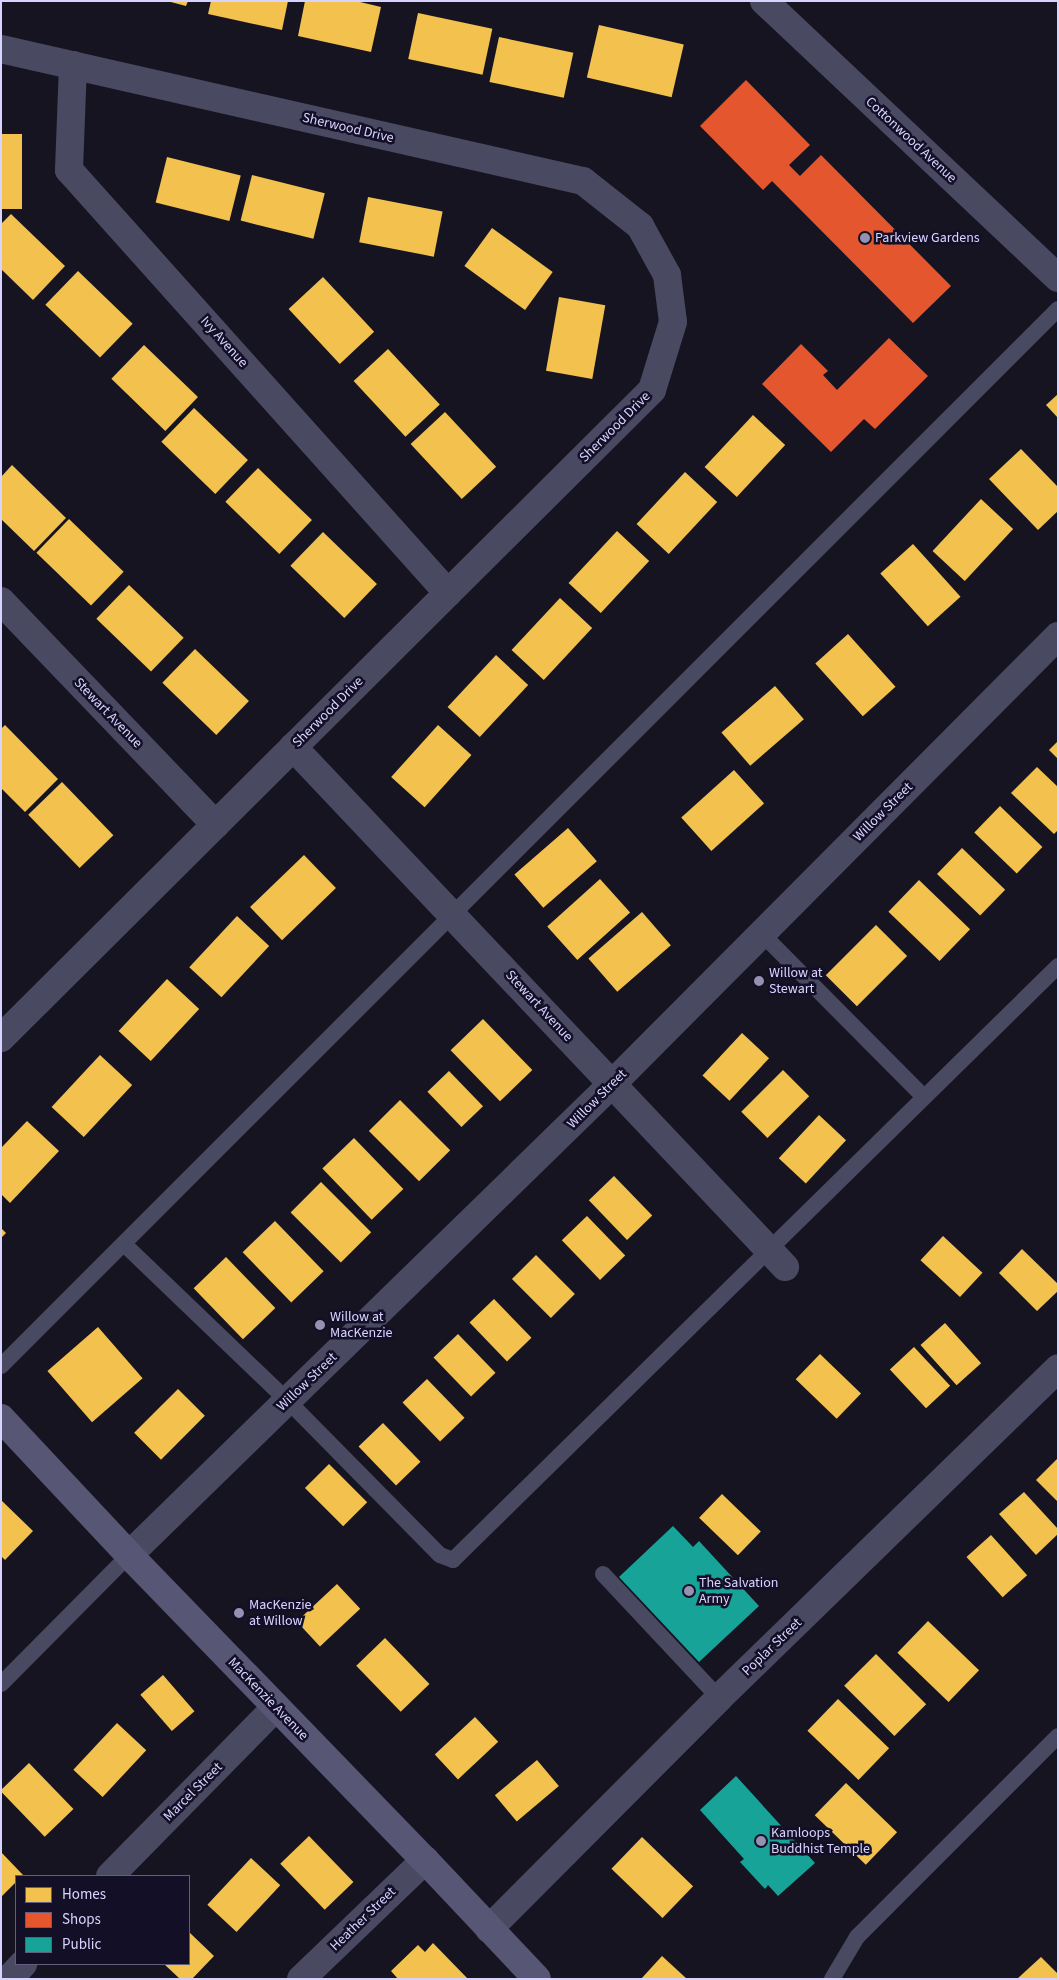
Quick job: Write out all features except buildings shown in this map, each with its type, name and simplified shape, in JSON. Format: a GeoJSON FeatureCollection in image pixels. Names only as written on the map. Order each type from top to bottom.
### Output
{"type":"FeatureCollection","features":[{"type":"Feature","properties":{"kind":"street","name":"Cottonwood Avenue"},"geometry":{"type":"LineString","coordinates":[[764,1],[1058,278]]}},
{"type":"Feature","properties":{"kind":"street","name":"Sherwood Drive"},"geometry":{"type":"LineString","coordinates":[[1,49],[583,181],[640,226],[667,276],[673,322],[652,390],[1,1038]]}},
{"type":"Feature","properties":{"kind":"street","name":"Ivy Avenue"},"geometry":{"type":"LineString","coordinates":[[73,65],[70,170],[448,593]]}},
{"type":"Feature","properties":{"kind":"street","name":"Stewart Avenue"},"geometry":{"type":"LineString","coordinates":[[1,601],[216,824]]}},
{"type":"Feature","properties":{"kind":"street","name":"Willow Street"},"geometry":{"type":"LineString","coordinates":[[129,1555],[612,1084],[1058,636]]}},
{"type":"Feature","properties":{"kind":"street","name":"Stewart Avenue"},"geometry":{"type":"LineString","coordinates":[[293,747],[776,1258]]}},
{"type":"Feature","properties":{"kind":"street","name":"Poplar Street"},"geometry":{"type":"LineString","coordinates":[[489,1929],[719,1698],[1058,1368]]}},
{"type":"Feature","properties":{"kind":"street","name":"MacKenzie Avenue"},"geometry":{"type":"LineString","coordinates":[[1,1418],[129,1555],[425,1860],[537,1979]]}},
{"type":"Feature","properties":{"kind":"street","name":"Marcel Street"},"geometry":{"type":"LineString","coordinates":[[111,1875],[276,1708]]}},
{"type":"Feature","properties":{"kind":"street","name":"Heather Street"},"geometry":{"type":"LineString","coordinates":[[301,1979],[425,1860]]}},
{"type":"Feature","properties":{"kind":"street"},"geometry":{"type":"LineString","coordinates":[[9,1979],[23,1965]]}},
{"type":"Feature","properties":{"kind":"lane"},"geometry":{"type":"LineString","coordinates":[[1,1366],[1058,309]]}},
{"type":"Feature","properties":{"kind":"lane"},"geometry":{"type":"LineString","coordinates":[[762,934],[924,1097]]}},
{"type":"Feature","properties":{"kind":"lane"},"geometry":{"type":"LineString","coordinates":[[124,1244],[288,1400],[440,1555],[453,1560],[776,1258],[924,1097],[1058,966]]}},
{"type":"Feature","properties":{"kind":"lane"},"geometry":{"type":"LineString","coordinates":[[1,1684],[129,1555]]}},
{"type":"Feature","properties":{"kind":"lane"},"geometry":{"type":"LineString","coordinates":[[603,1574],[719,1698]]}},
{"type":"Feature","properties":{"kind":"lane"},"geometry":{"type":"LineString","coordinates":[[832,1979],[857,1937],[1058,1736]]}},
{"type":"Feature","properties":{"kind":"place","name":"Parkview Gardens"},"geometry":{"type":"Point","coordinates":[865,238]}},
{"type":"Feature","properties":{"kind":"place","name":"Willow at Stewart"},"geometry":{"type":"Point","coordinates":[759,981]}},
{"type":"Feature","properties":{"kind":"place","name":"Willow at MacKenzie"},"geometry":{"type":"Point","coordinates":[320,1325]}},
{"type":"Feature","properties":{"kind":"place","name":"The Salvation Army"},"geometry":{"type":"Point","coordinates":[689,1591]}},
{"type":"Feature","properties":{"kind":"place","name":"MacKenzie at Willow"},"geometry":{"type":"Point","coordinates":[239,1613]}},
{"type":"Feature","properties":{"kind":"place","name":"Kamloops Buddhist Temple"},"geometry":{"type":"Point","coordinates":[761,1841]}}]}
